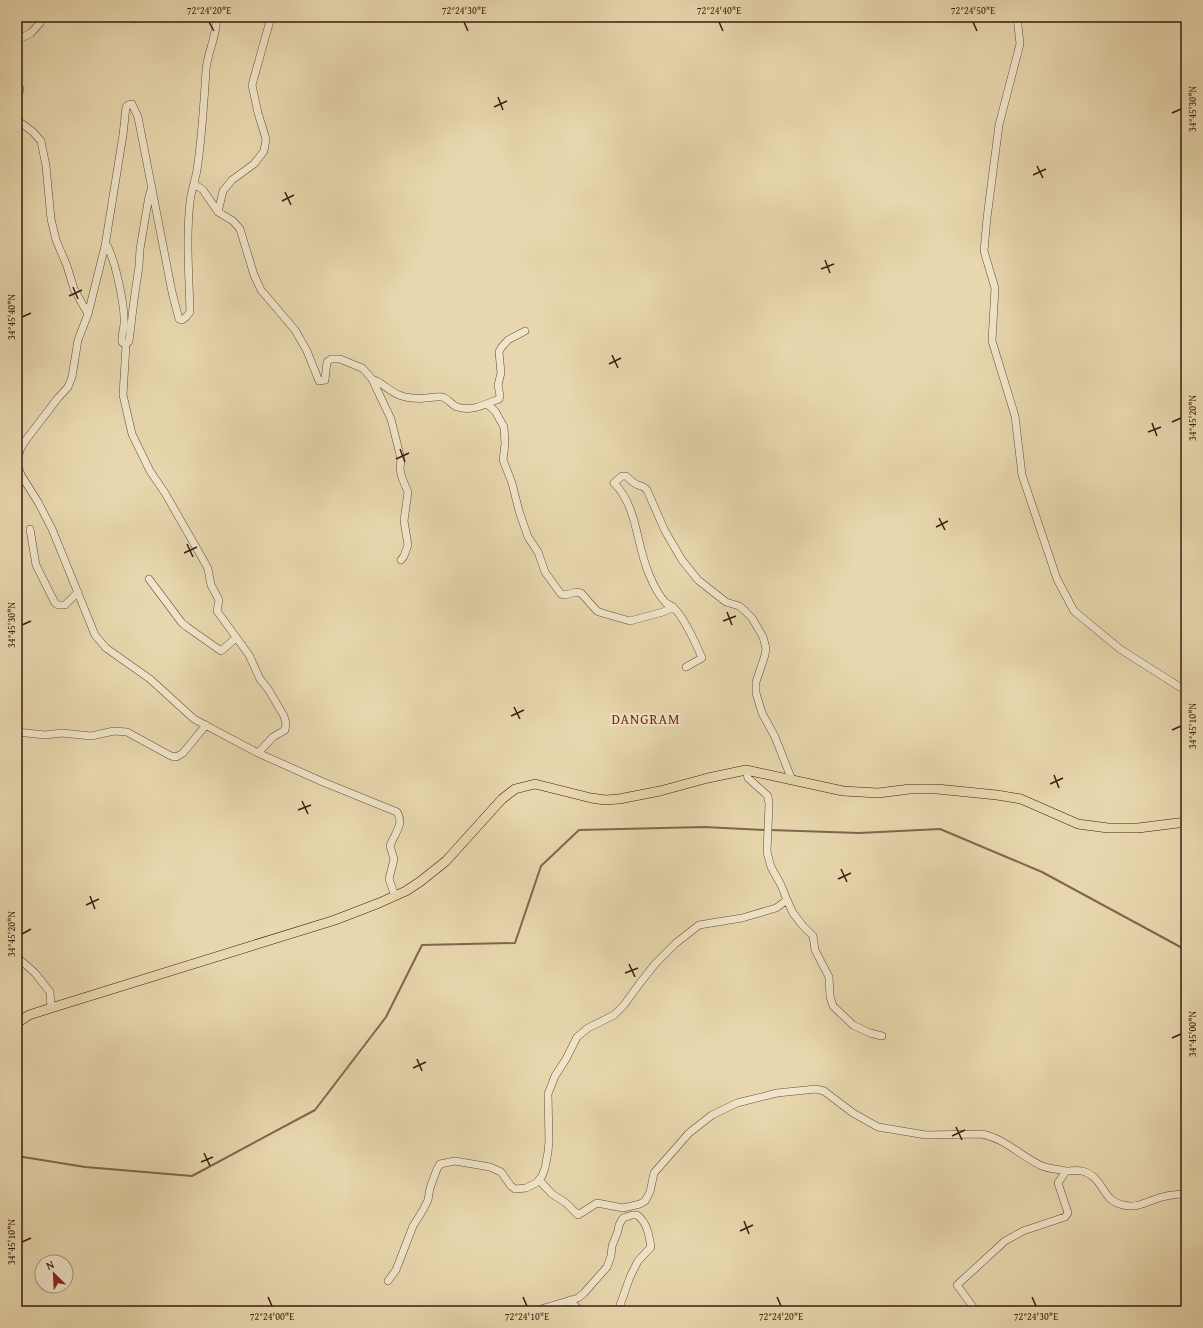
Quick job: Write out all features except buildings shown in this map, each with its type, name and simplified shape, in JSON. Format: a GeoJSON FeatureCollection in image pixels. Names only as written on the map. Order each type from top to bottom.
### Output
{"type":"FeatureCollection","features":[{"type":"Feature","properties":{"kind":"main road"},"geometry":{"type":"LineString","coordinates":[[17,1022],[29,1015],[335,920],[406,891],[446,861],[491,811],[515,790],[535,784],[605,800],[619,799],[660,791],[708,778],[746,770],[843,792],[878,793],[910,789],[937,789],[997,795],[1021,799],[1078,824],[1108,828],[1138,828],[1186,822]]}},
{"type":"Feature","properties":{"kind":"street"},"geometry":{"type":"LineString","coordinates":[[17,42],[21,38],[31,33],[40,23],[40,17]]}},
{"type":"Feature","properties":{"kind":"street"},"geometry":{"type":"LineString","coordinates":[[133,17],[135,19],[136,17]]}},
{"type":"Feature","properties":{"kind":"street"},"geometry":{"type":"LineString","coordinates":[[216,17],[216,29],[206,68],[205,96],[197,169],[190,202],[188,233],[190,312],[182,320],[179,319],[172,292],[138,117],[132,104],[128,105],[126,108],[106,244],[88,314],[78,340],[72,377],[68,387],[25,441],[20,450],[17,463],[21,475],[52,530],[95,635],[106,648],[150,679],[194,719],[258,753],[331,786],[397,812],[401,819],[390,846],[394,859],[389,879],[395,896]]}},
{"type":"Feature","properties":{"kind":"street"},"geometry":{"type":"LineString","coordinates":[[218,212],[223,191],[232,180],[254,164],[264,151],[266,139],[252,85],[271,17]]}},
{"type":"Feature","properties":{"kind":"street"},"geometry":{"type":"LineString","coordinates":[[1017,17],[1020,44],[999,125],[986,218],[984,250],[995,288],[992,341],[1015,416],[1022,475],[1057,579],[1074,611],[1120,650],[1186,691]]}},
{"type":"Feature","properties":{"kind":"street"},"geometry":{"type":"LineString","coordinates":[[17,83],[20,90],[17,102]]}},
{"type":"Feature","properties":{"kind":"street"},"geometry":{"type":"LineString","coordinates":[[17,120],[33,132],[41,141],[46,166],[51,219],[56,240],[68,266],[74,289],[88,314]]}},
{"type":"Feature","properties":{"kind":"street"},"geometry":{"type":"LineString","coordinates":[[194,184],[203,190],[218,212],[233,221],[240,229],[254,275],[261,290],[295,330],[307,351],[319,381],[325,380],[327,362],[331,359],[340,359],[362,368],[372,380],[391,419],[401,459],[401,474],[408,492],[404,521],[408,544],[401,560]]}},
{"type":"Feature","properties":{"kind":"street"},"geometry":{"type":"LineString","coordinates":[[152,186],[148,196],[129,341],[126,345],[123,395],[132,434],[150,471],[165,493],[208,569],[211,585],[219,600],[217,611],[249,655],[260,679],[268,689],[284,716],[286,724],[285,730],[273,737],[258,753]]}},
{"type":"Feature","properties":{"kind":"street"},"geometry":{"type":"LineString","coordinates":[[106,244],[110,250],[115,266],[120,290],[124,323],[122,342],[126,345]]}},
{"type":"Feature","properties":{"kind":"street"},"geometry":{"type":"LineString","coordinates":[[372,380],[380,382],[397,394],[404,396],[425,398],[441,397],[448,400],[452,405],[464,408],[487,404],[499,399],[500,396],[498,385],[500,373],[499,352],[501,348],[508,340],[524,331]]}},
{"type":"Feature","properties":{"kind":"street"},"geometry":{"type":"LineString","coordinates":[[487,404],[495,411],[504,427],[505,444],[503,460],[512,483],[519,511],[528,537],[538,552],[545,572],[561,594],[565,595],[576,592],[580,593],[596,610],[630,621],[663,612],[673,607]]}},
{"type":"Feature","properties":{"kind":"street"},"geometry":{"type":"LineString","coordinates":[[686,667],[702,658],[687,628],[673,607],[661,597],[648,572],[631,510],[622,493],[614,483],[622,476],[626,476],[632,482],[638,486],[643,486],[647,490],[665,531],[682,560],[698,580],[726,602],[742,608],[759,628],[766,648],[756,682],[756,693],[762,713],[775,737],[792,780]]}},
{"type":"Feature","properties":{"kind":"street"},"geometry":{"type":"LineString","coordinates":[[30,529],[36,565],[55,603],[58,605],[65,605],[78,592]]}},
{"type":"Feature","properties":{"kind":"street"},"geometry":{"type":"LineString","coordinates":[[150,579],[182,623],[213,646],[221,651],[236,638]]}},
{"type":"Feature","properties":{"kind":"street"},"geometry":{"type":"LineString","coordinates":[[17,732],[45,735],[62,733],[91,736],[114,731],[127,732],[171,756],[176,757],[183,754],[206,725]]}},
{"type":"Feature","properties":{"kind":"street"},"geometry":{"type":"LineString","coordinates":[[746,770],[748,778],[768,796],[768,860],[793,913],[813,936],[815,950],[829,978],[830,996],[833,1006],[853,1025],[870,1033],[882,1036]]}},
{"type":"Feature","properties":{"kind":"street"},"geometry":{"type":"LineString","coordinates":[[388,1282],[396,1270],[413,1226],[428,1200],[430,1188],[440,1164],[455,1161],[490,1167],[501,1172],[515,1189],[526,1188],[538,1180],[542,1176],[545,1168],[548,1152],[548,1094],[555,1076],[566,1059],[577,1037],[588,1028],[614,1015],[624,1005],[655,964],[676,943],[699,925],[742,918],[776,908],[787,900]]}},
{"type":"Feature","properties":{"kind":"street"},"geometry":{"type":"LineString","coordinates":[[17,957],[36,973],[50,992],[51,1008]]}},
{"type":"Feature","properties":{"kind":"street"},"geometry":{"type":"LineString","coordinates":[[538,1180],[552,1194],[566,1203],[578,1215],[597,1203],[623,1208],[637,1204],[648,1198],[654,1173],[689,1133],[712,1115],[737,1103],[777,1093],[816,1089],[824,1091],[852,1113],[878,1127],[926,1135],[988,1135],[1013,1147],[1043,1166],[1066,1171],[1084,1172],[1096,1179],[1101,1184],[1107,1198],[1112,1202],[1123,1206],[1137,1207],[1154,1200],[1176,1194],[1186,1194]]}},
{"type":"Feature","properties":{"kind":"street"},"geometry":{"type":"LineString","coordinates":[[976,1311],[957,1285],[1005,1241],[1023,1231],[1064,1217],[1068,1213],[1058,1183],[1066,1171]]}},
{"type":"Feature","properties":{"kind":"street"},"geometry":{"type":"LineString","coordinates":[[637,1204],[637,1215]]}},
{"type":"Feature","properties":{"kind":"street"},"geometry":{"type":"LineString","coordinates":[[534,1311],[570,1300],[584,1293],[607,1268],[611,1256],[612,1246],[622,1218],[632,1214],[637,1215],[644,1221],[650,1237],[651,1247],[638,1261],[630,1277],[618,1311]]}},
{"type":"Feature","properties":{"kind":"street"},"geometry":{"type":"LineString","coordinates":[[570,1300],[580,1311]]}},
{"type":"Feature","properties":{"kind":"waterway"},"geometry":{"type":"LineString","coordinates":[[17,1156],[85,1167],[192,1176],[315,1110],[386,1017],[422,945],[515,943],[541,866],[579,830],[704,827],[766,830]]}},
{"type":"Feature","properties":{"kind":"waterway"},"geometry":{"type":"LineString","coordinates":[[770,830],[859,833],[940,829],[1042,872],[1186,950]]}},
{"type":"Feature","properties":{"kind":"district","name":"DANGRAM"},"geometry":{"type":"Point","coordinates":[646,719]}}]}
